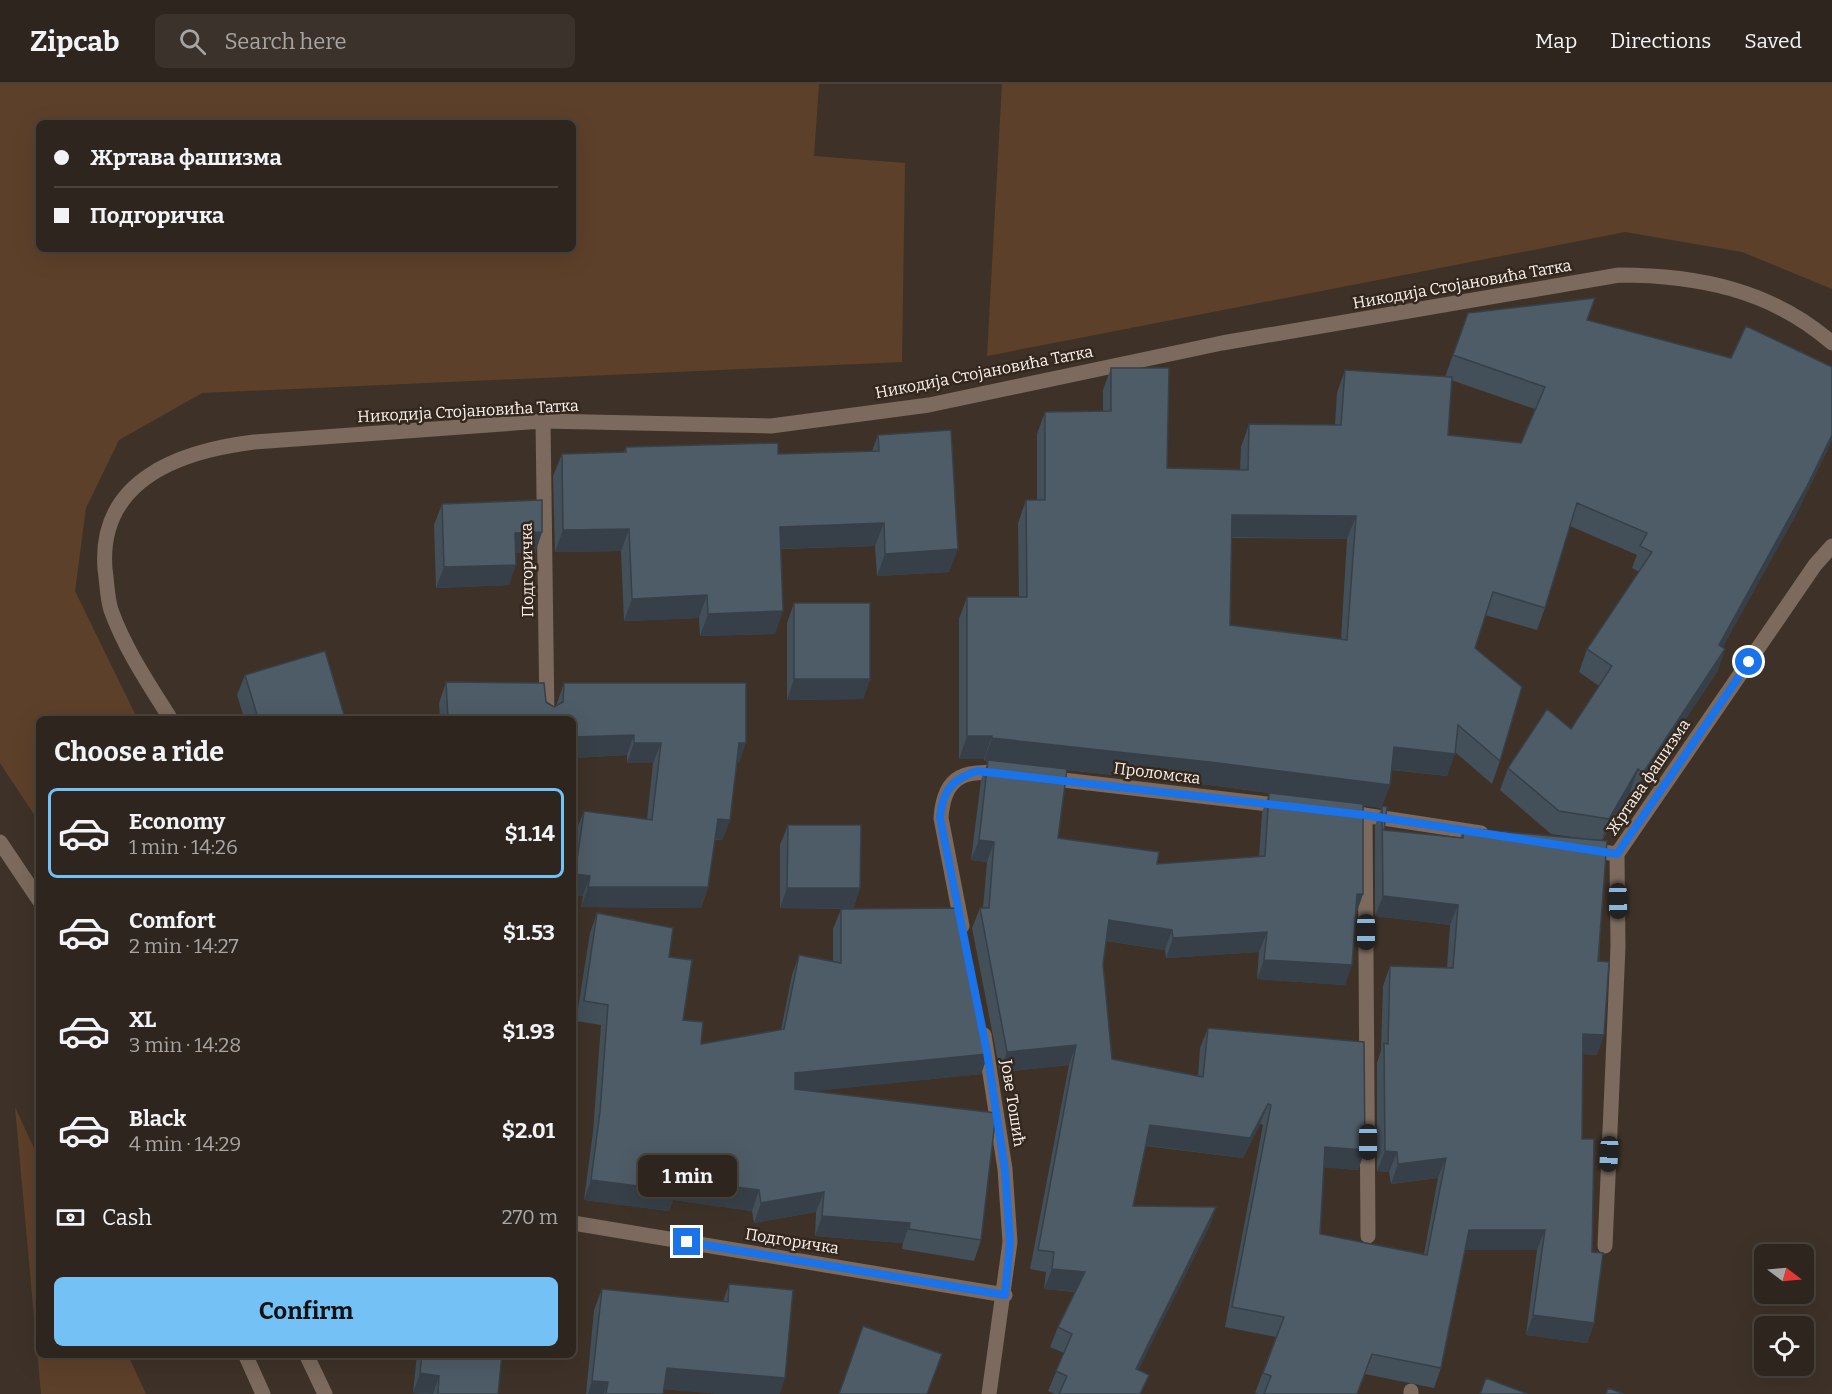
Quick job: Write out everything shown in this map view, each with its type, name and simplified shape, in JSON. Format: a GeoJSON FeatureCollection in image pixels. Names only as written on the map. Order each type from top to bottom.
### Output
{"type":"FeatureCollection","features":[{"type":"Feature","properties":{"kind":"street","name":"Никодија Стојановића Татка"},"geometry":{"type":"LineString","coordinates":[[169,716],[131,655],[110,608],[105,566],[108,531],[118,507],[132,488],[152,472],[173,460],[207,449],[232,445],[543,422],[771,426],[929,405],[1222,343],[1619,275],[1669,276],[1739,290],[1779,306],[1817,330],[1832,343]]}},
{"type":"Feature","properties":{"kind":"street","name":"Подгоричка"},"geometry":{"type":"LineString","coordinates":[[543,422],[547,716]]}},
{"type":"Feature","properties":{"kind":"street","name":"Жртава фашизма"},"geometry":{"type":"LineString","coordinates":[[1605,1246],[1618,947],[1617,854],[1815,565],[1832,546]]}},
{"type":"Feature","properties":{"kind":"street","name":"Проломска"},"geometry":{"type":"LineString","coordinates":[[966,946],[940,818],[942,800],[949,786],[960,776],[977,771],[1306,808]]}},
{"type":"Feature","properties":{"kind":"street"},"geometry":{"type":"LineString","coordinates":[[1329,811],[1491,835]]}},
{"type":"Feature","properties":{"kind":"street"},"geometry":{"type":"LineString","coordinates":[[1365,815],[1368,1236]]}},
{"type":"Feature","properties":{"kind":"street"},"geometry":{"type":"LineString","coordinates":[[0,842],[36,896]]}},
{"type":"Feature","properties":{"kind":"street"},"geometry":{"type":"LineString","coordinates":[[1571,847],[1617,854]]}},
{"type":"Feature","properties":{"kind":"street","name":"Јове Тошић"},"geometry":{"type":"LineString","coordinates":[[980,1017],[1005,1170],[1010,1242],[1005,1295],[989,1394]]}},
{"type":"Feature","properties":{"kind":"street","name":"Подгоричка"},"geometry":{"type":"LineString","coordinates":[[576,1224],[1005,1295]]}},
{"type":"Feature","properties":{"kind":"street"},"geometry":{"type":"LineString","coordinates":[[246,1358],[263,1394]]}},
{"type":"Feature","properties":{"kind":"street"},"geometry":{"type":"LineString","coordinates":[[308,1358],[325,1394]]}},
{"type":"Feature","properties":{"kind":"shaded area"},"geometry":{"type":"Polygon","coordinates":[[[0,84],[819,84],[814,156],[905,163],[902,362],[202,393],[119,440],[86,508],[75,591],[136,716],[36,716],[36,817],[0,763],[0,84]]]}},
{"type":"Feature","properties":{"kind":"shaded area"},"geometry":{"type":"Polygon","coordinates":[[[1002,84],[1832,84],[1832,289],[1742,252],[1625,232],[987,356],[1002,84]]]}},
{"type":"Feature","properties":{"kind":"shaded area"},"geometry":{"type":"Polygon","coordinates":[[[15,1107],[36,1152],[36,1339],[15,1107]]]}},
{"type":"Feature","properties":{"kind":"shaded area"},"geometry":{"type":"Polygon","coordinates":[[[38,1358],[129,1358],[146,1394],[41,1394],[38,1358]]]}},
{"type":"Feature","properties":{"kind":"building"},"geometry":{"type":"Polygon","coordinates":[[[1595,298],[1587,320],[1731,358],[1746,326],[1832,367],[1832,435],[1807,486],[1719,645],[1725,649],[1643,773],[1638,769],[1609,819],[1559,811],[1508,768],[1547,709],[1571,729],[1612,666],[1587,649],[1652,552],[1640,546],[1647,533],[1577,503],[1545,608],[1493,592],[1475,648],[1522,687],[1500,761],[1458,725],[1455,754],[1394,747],[1390,785],[992,738],[992,736],[967,736],[967,597],[1027,597],[1026,500],[1045,500],[1045,412],[1111,411],[1111,368],[1169,368],[1167,468],[1248,470],[1249,424],[1341,425],[1345,370],[1452,377],[1448,435],[1521,443],[1545,387],[1453,355],[1468,313],[1595,298]],[[1232,515],[1230,625],[1347,640],[1356,516],[1232,515]]]}},
{"type":"Feature","properties":{"kind":"building"},"geometry":{"type":"Polygon","coordinates":[[[951,430],[958,549],[885,554],[884,523],[780,527],[783,611],[708,614],[707,595],[632,599],[629,529],[563,530],[562,454],[626,452],[626,447],[778,443],[778,454],[879,451],[878,435],[951,430]]]}},
{"type":"Feature","properties":{"kind":"building"},"geometry":{"type":"Polygon","coordinates":[[[542,500],[542,532],[515,533],[516,565],[444,567],[442,504],[542,500]]]}},
{"type":"Feature","properties":{"kind":"building"},"geometry":{"type":"Polygon","coordinates":[[[794,603],[870,603],[870,679],[794,679],[794,603]]]}},
{"type":"Feature","properties":{"kind":"building"},"geometry":{"type":"Polygon","coordinates":[[[325,651],[344,716],[257,716],[245,675],[325,651]]]}},
{"type":"Feature","properties":{"kind":"building"},"geometry":{"type":"Polygon","coordinates":[[[446,682],[544,683],[546,702],[554,707],[563,702],[564,683],[746,683],[746,743],[739,743],[730,820],[718,819],[708,887],[588,887],[590,876],[576,874],[584,811],[652,820],[661,743],[634,743],[634,735],[576,737],[576,716],[448,716],[446,682]]]}},
{"type":"Feature","properties":{"kind":"building"},"geometry":{"type":"Polygon","coordinates":[[[988,760],[1067,769],[1058,838],[1159,852],[1157,864],[1265,856],[1269,793],[1363,804],[1363,894],[1357,894],[1352,965],[1264,960],[1267,932],[1173,938],[1172,930],[1109,920],[1103,964],[1112,1059],[1203,1077],[1208,1028],[1364,1042],[1365,1150],[1325,1147],[1320,1234],[1427,1255],[1446,1158],[1398,1164],[1397,1152],[1385,1151],[1384,1043],[1388,1044],[1390,966],[1453,968],[1458,905],[1383,896],[1382,806],[1387,807],[1384,830],[1463,838],[1464,828],[1607,841],[1598,961],[1609,962],[1604,1035],[1583,1034],[1582,1139],[1594,1139],[1592,1252],[1603,1253],[1594,1323],[1533,1315],[1545,1230],[1469,1230],[1441,1368],[1372,1354],[1357,1394],[1264,1394],[1271,1376],[1263,1373],[1284,1317],[1232,1307],[1271,1105],[1268,1104],[1250,1138],[1150,1125],[1133,1206],[1216,1207],[1136,1369],[1149,1375],[1140,1394],[1059,1394],[1067,1376],[1056,1371],[1072,1334],[1058,1327],[1085,1272],[1052,1269],[1054,1252],[1038,1250],[1076,1045],[1007,1052],[980,908],[989,908],[994,842],[979,840],[988,760]]]}},
{"type":"Feature","properties":{"kind":"building"},"geometry":{"type":"Polygon","coordinates":[[[788,825],[861,825],[860,888],[787,888],[788,825]]]}},
{"type":"Feature","properties":{"kind":"building"},"geometry":{"type":"Polygon","coordinates":[[[960,908],[988,1054],[795,1073],[795,1089],[996,1113],[981,1240],[909,1229],[910,1223],[822,1216],[824,1192],[761,1203],[759,1190],[677,1180],[677,1191],[591,1180],[600,1112],[608,1005],[584,1001],[597,913],[673,928],[669,957],[692,960],[683,1020],[703,1022],[701,1044],[784,1029],[799,955],[841,963],[841,909],[960,908]]]}},
{"type":"Feature","properties":{"kind":"building"},"geometry":{"type":"Polygon","coordinates":[[[729,1284],[793,1290],[785,1378],[667,1368],[663,1394],[606,1394],[608,1382],[592,1381],[602,1289],[728,1302],[729,1284]]]}},
{"type":"Feature","properties":{"kind":"building"},"geometry":{"type":"Polygon","coordinates":[[[863,1326],[942,1354],[927,1394],[839,1394],[863,1326]]]}},
{"type":"Feature","properties":{"kind":"building"},"geometry":{"type":"Polygon","coordinates":[[[422,1358],[502,1358],[498,1394],[438,1394],[439,1376],[420,1373],[422,1358]]]}},
{"type":"Feature","properties":{"kind":"building"},"geometry":{"type":"Polygon","coordinates":[[[1486,1378],[1528,1394],[1480,1394],[1486,1378]]]}},
{"type":"Feature","properties":{"kind":"building"},"geometry":{"type":"Polygon","coordinates":[[[1608,1388],[1624,1394],[1606,1394],[1608,1388]]]}},
{"type":"Feature","properties":{"kind":"route"},"geometry":{"type":"LineString","coordinates":[[687,1242],[1005,1295],[1010,1242],[1005,1170],[987,1052],[940,818],[942,800],[949,786],[960,776],[977,771],[1365,815],[1617,854],[1749,662]]}}]}
